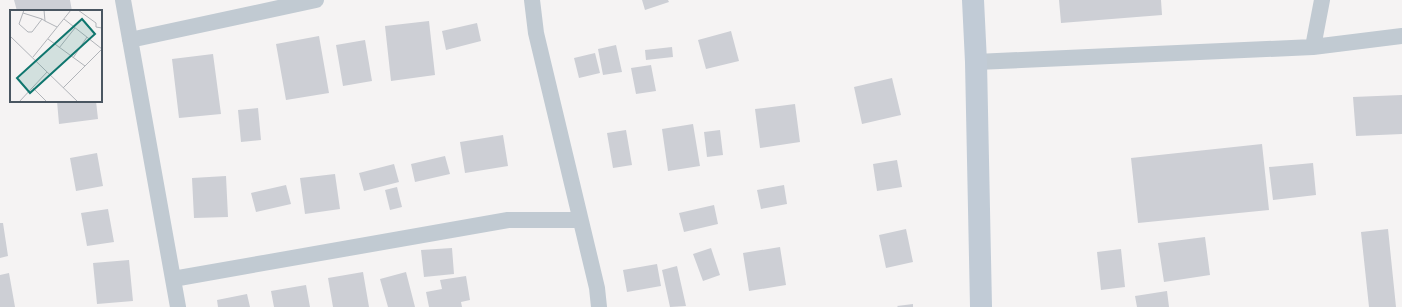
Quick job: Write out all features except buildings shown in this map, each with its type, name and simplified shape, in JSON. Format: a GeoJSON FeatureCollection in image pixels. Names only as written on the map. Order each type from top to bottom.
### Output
{"type":"FeatureCollection","features":[{"type":"Feature","properties":{"kind":"main road"},"geometry":{"type":"LineString","coordinates":[[973,0],[976,62],[981,307]]}},
{"type":"Feature","properties":{"kind":"street"},"geometry":{"type":"LineString","coordinates":[[123,0],[178,307]]}},
{"type":"Feature","properties":{"kind":"street"},"geometry":{"type":"LineString","coordinates":[[130,40],[316,0]]}},
{"type":"Feature","properties":{"kind":"street"},"geometry":{"type":"LineString","coordinates":[[532,0],[536,33],[596,288],[599,307]]}},
{"type":"Feature","properties":{"kind":"street"},"geometry":{"type":"LineString","coordinates":[[1313,46],[1322,0]]}},
{"type":"Feature","properties":{"kind":"street"},"geometry":{"type":"LineString","coordinates":[[976,62],[1313,46],[1402,36]]}},
{"type":"Feature","properties":{"kind":"street"},"geometry":{"type":"LineString","coordinates":[[173,279],[508,220],[580,220]]}}]}
